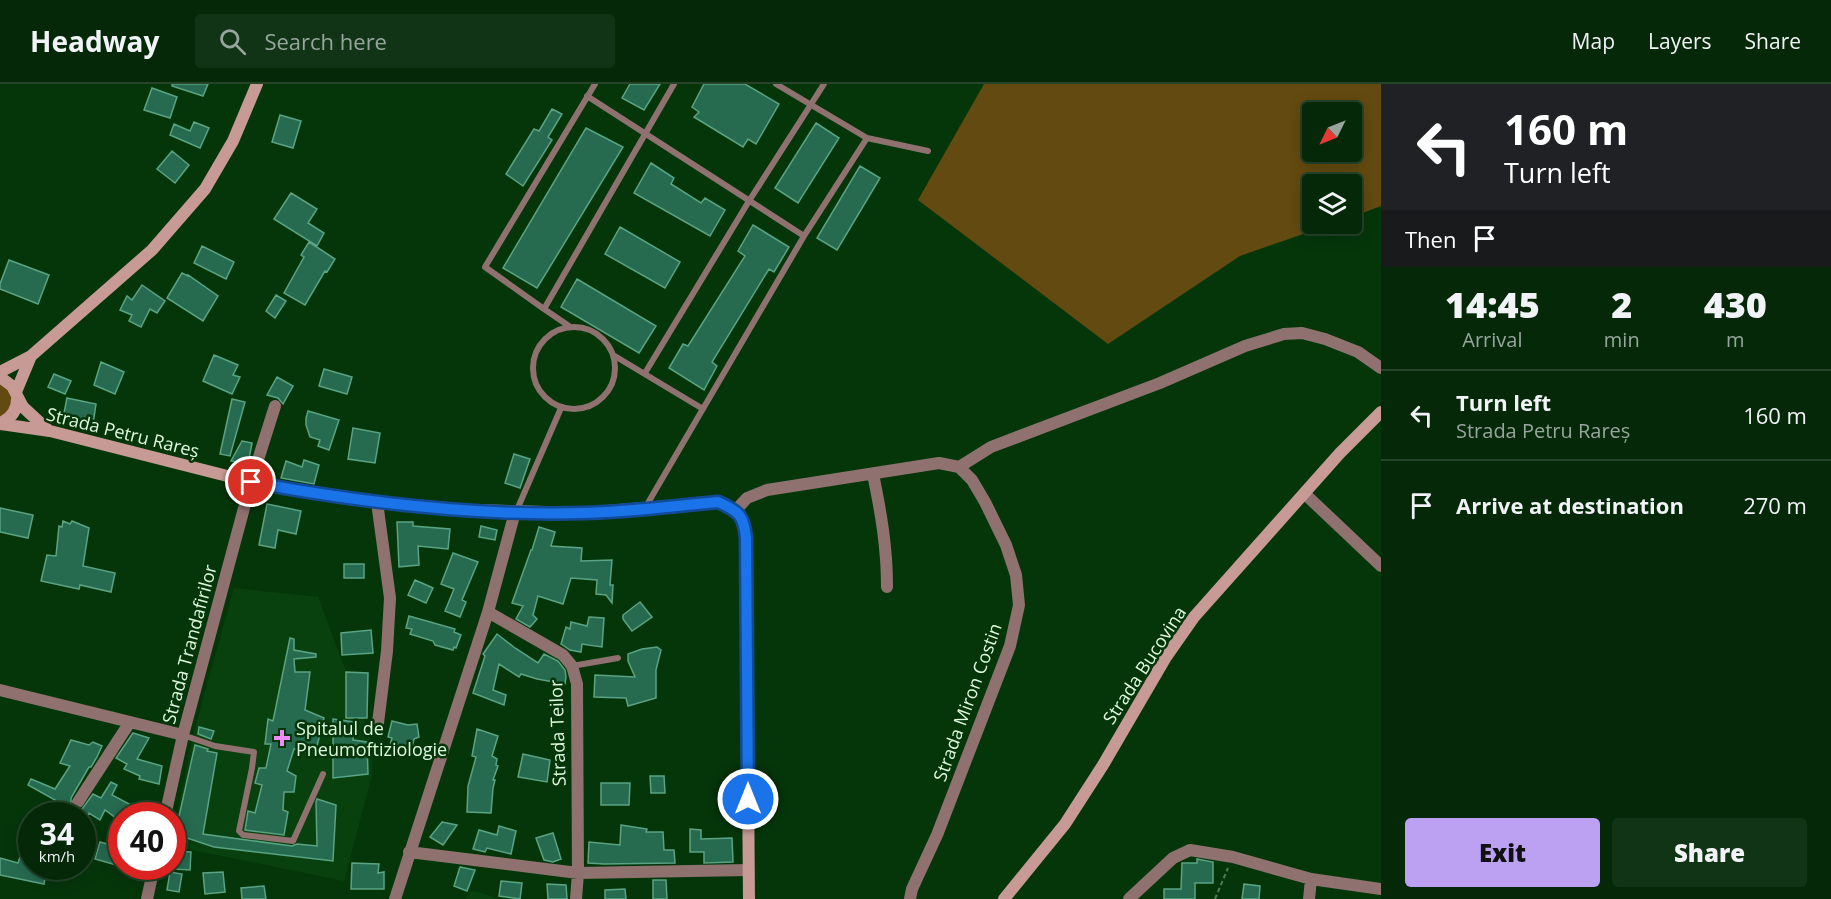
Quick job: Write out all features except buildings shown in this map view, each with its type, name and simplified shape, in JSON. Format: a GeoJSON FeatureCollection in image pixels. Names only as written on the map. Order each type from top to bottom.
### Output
{"type":"FeatureCollection","features":[{"type":"Feature","properties":{"kind":"street"},"geometry":{"type":"LineString","coordinates":[[0,372],[31,356],[152,250],[205,189],[233,141],[257,84]]}},
{"type":"Feature","properties":{"kind":"street"},"geometry":{"type":"LineString","coordinates":[[749,899],[746,538],[744,522],[735,511],[747,498],[767,490],[939,463],[959,467],[990,447],[1160,383],[1245,346],[1284,334],[1302,333],[1325,339],[1358,352],[1381,368]]}},
{"type":"Feature","properties":{"kind":"street"},"geometry":{"type":"LineString","coordinates":[[0,424],[11,417],[15,410],[16,394],[31,356]]}},
{"type":"Feature","properties":{"kind":"street"},"geometry":{"type":"LineString","coordinates":[[0,377],[12,386],[23,407],[50,432]]}},
{"type":"Feature","properties":{"kind":"street","name":"Strada Trandafirilor"},"geometry":{"type":"LineString","coordinates":[[168,802],[183,735],[251,482],[275,406]]}},
{"type":"Feature","properties":{"kind":"street","name":"Strada Bucovina"},"geometry":{"type":"LineString","coordinates":[[1004,899],[1065,824],[1103,765],[1166,657],[1194,617],[1340,453],[1381,412]]}},
{"type":"Feature","properties":{"kind":"street","name":"Strada Petru Rareș"},"geometry":{"type":"LineString","coordinates":[[0,424],[50,432],[251,482],[377,502],[515,512],[582,513],[718,502],[735,511]]}},
{"type":"Feature","properties":{"kind":"street","name":"Strada Miron Costin"},"geometry":{"type":"LineString","coordinates":[[910,899],[912,889],[937,835],[1010,646],[1019,605],[1016,575],[1006,545],[972,480],[959,467]]}},
{"type":"Feature","properties":{"kind":"street"},"geometry":{"type":"LineString","coordinates":[[873,474],[884,530],[887,587]]}},
{"type":"Feature","properties":{"kind":"street"},"geometry":{"type":"LineString","coordinates":[[1305,494],[1381,566]]}},
{"type":"Feature","properties":{"kind":"street"},"geometry":{"type":"LineString","coordinates":[[377,502],[390,598],[387,651],[378,723]]}},
{"type":"Feature","properties":{"kind":"street"},"geometry":{"type":"LineString","coordinates":[[395,899],[488,612],[515,512]]}},
{"type":"Feature","properties":{"kind":"street","name":"Strada Teilor"},"geometry":{"type":"LineString","coordinates":[[488,612],[563,655],[572,666],[577,684],[578,873],[576,899]]}},
{"type":"Feature","properties":{"kind":"street"},"geometry":{"type":"LineString","coordinates":[[2,694],[183,735]]}},
{"type":"Feature","properties":{"kind":"street"},"geometry":{"type":"LineString","coordinates":[[78,802],[130,722]]}},
{"type":"Feature","properties":{"kind":"street"},"geometry":{"type":"LineString","coordinates":[[1129,899],[1173,858],[1190,850],[1233,856],[1311,879],[1381,889]]}},
{"type":"Feature","properties":{"kind":"street"},"geometry":{"type":"LineString","coordinates":[[409,852],[578,873],[748,870]]}},
{"type":"Feature","properties":{"kind":"street"},"geometry":{"type":"LineString","coordinates":[[1309,899],[1311,879]]}},
{"type":"Feature","properties":{"kind":"street"},"geometry":{"type":"LineString","coordinates":[[147,899],[151,880]]}},
{"type":"Feature","properties":{"kind":"lane"},"geometry":{"type":"LineString","coordinates":[[569,327],[485,267],[595,84]]}},
{"type":"Feature","properties":{"kind":"lane"},"geometry":{"type":"LineString","coordinates":[[544,309],[674,84]]}},
{"type":"Feature","properties":{"kind":"lane"},"geometry":{"type":"LineString","coordinates":[[776,84],[867,138],[928,152]]}},
{"type":"Feature","properties":{"kind":"lane"},"geometry":{"type":"LineString","coordinates":[[645,374],[749,201],[824,84]]}},
{"type":"Feature","properties":{"kind":"lane"},"geometry":{"type":"LineString","coordinates":[[587,96],[804,236]]}},
{"type":"Feature","properties":{"kind":"lane"},"geometry":{"type":"LineString","coordinates":[[645,508],[804,236],[867,138]]}},
{"type":"Feature","properties":{"kind":"lane"},"geometry":{"type":"LineString","coordinates":[[583,327],[596,333],[606,342],[613,355],[615,368],[608,392],[587,407],[574,410],[561,408],[541,393],[535,382],[533,364],[538,346],[546,336],[557,330],[583,327]]}},
{"type":"Feature","properties":{"kind":"lane"},"geometry":{"type":"LineString","coordinates":[[613,355],[703,409]]}},
{"type":"Feature","properties":{"kind":"lane"},"geometry":{"type":"LineString","coordinates":[[515,512],[561,408]]}},
{"type":"Feature","properties":{"kind":"lane"},"geometry":{"type":"LineString","coordinates":[[572,666],[618,658]]}},
{"type":"Feature","properties":{"kind":"lane"},"geometry":{"type":"LineString","coordinates":[[183,735],[215,746],[254,752],[238,831],[243,835],[293,841],[323,774]]}},
{"type":"Feature","properties":{"kind":"path"},"geometry":{"type":"LineString","coordinates":[[1215,899],[1233,856]]}},
{"type":"Feature","properties":{"kind":"shaded area"},"geometry":{"type":"Polygon","coordinates":[[[984,84],[1381,84],[1381,206],[1362,213],[1362,174],[1302,174],[1303,234],[1240,256],[1108,344],[918,200],[984,84]]]}},
{"type":"Feature","properties":{"kind":"shaded area"},"geometry":{"type":"Polygon","coordinates":[[[0,381],[10,389],[12,408],[0,419],[0,381]]]}},
{"type":"Feature","properties":{"kind":"shaded area","name":"Spitalul de Pneumoftiziologie"},"geometry":{"type":"Polygon","coordinates":[[[234,588],[318,597],[373,744],[372,775],[344,881],[186,849],[186,802],[180,802],[194,732],[234,588]]]}},
{"type":"Feature","properties":{"kind":"shaded area"},"geometry":{"type":"Polygon","coordinates":[[[471,891],[479,892],[498,899],[465,899],[471,891]]]}},
{"type":"Feature","properties":{"kind":"place","name":"Spitalul de Pneumoftiziologie"},"geometry":{"type":"Point","coordinates":[282,738]}},
{"type":"Feature","properties":{"kind":"route"},"geometry":{"type":"LineString","coordinates":[[251,482],[377,502],[469,510],[582,513],[718,502],[728,506],[744,522],[746,538],[748,799]]}}]}
